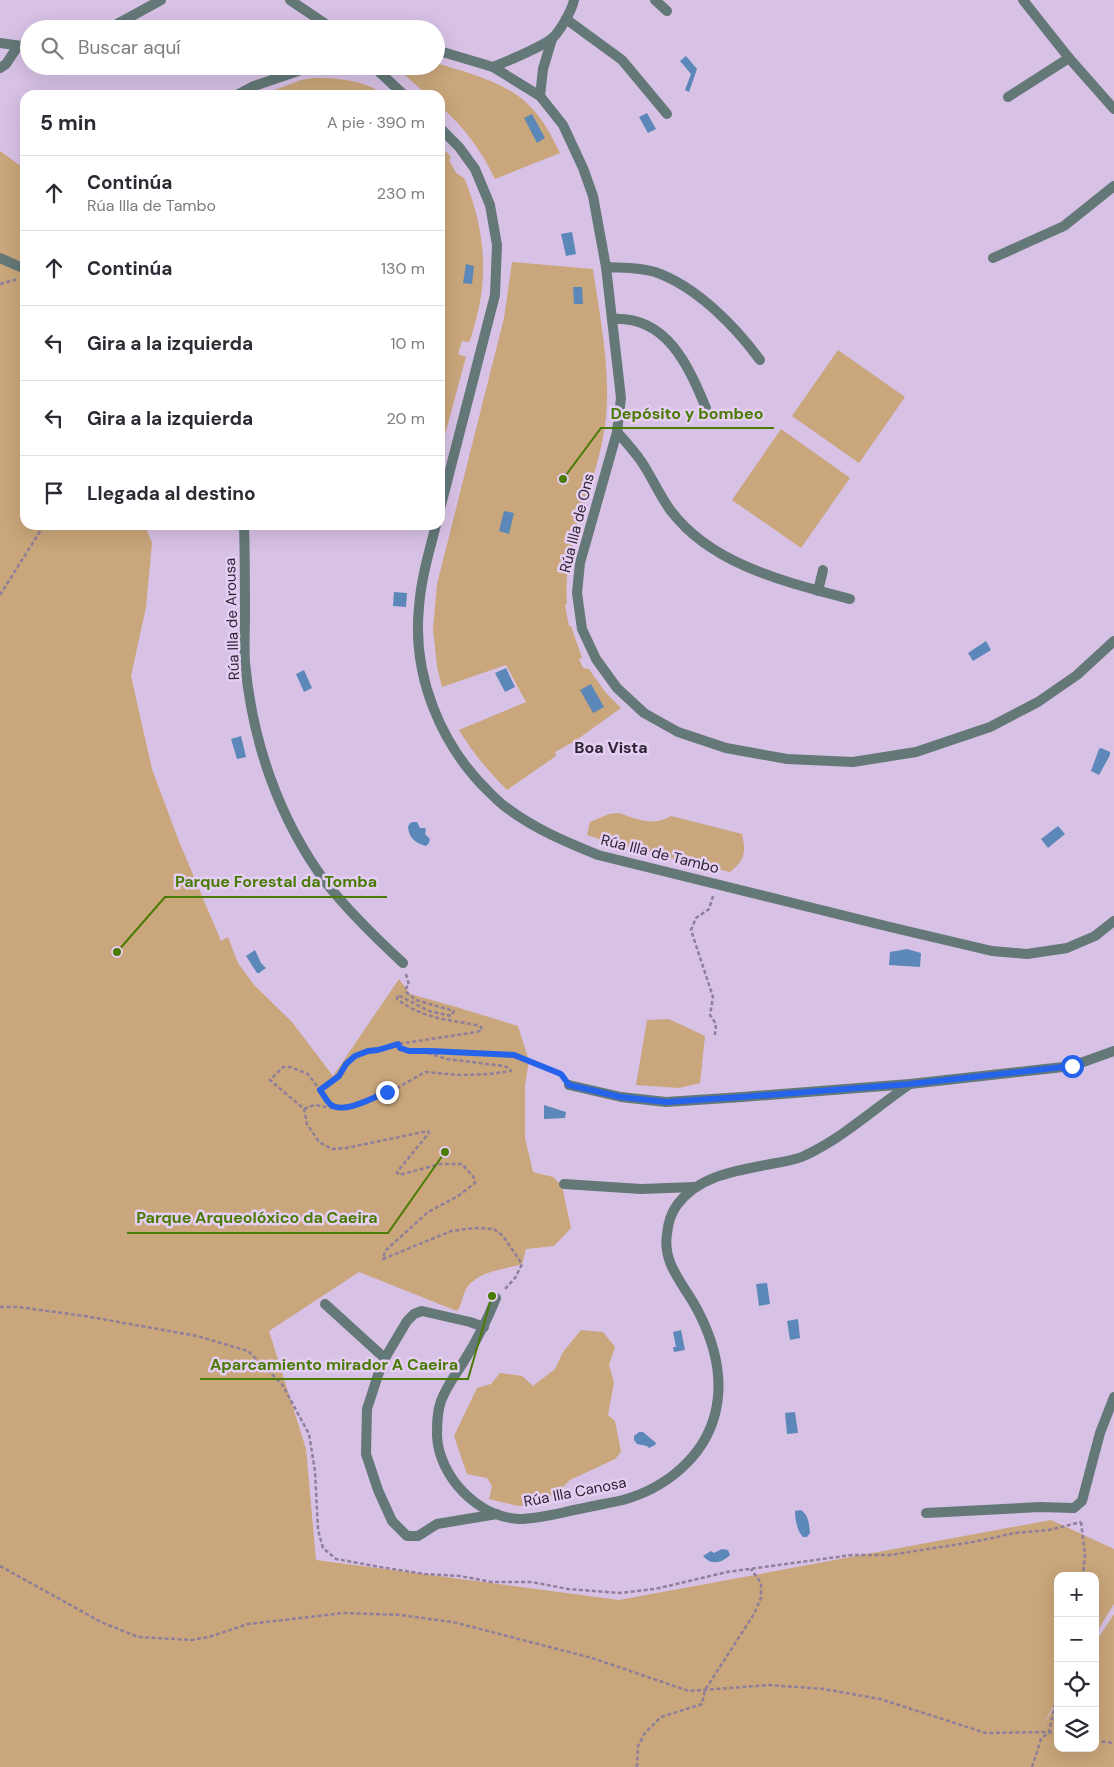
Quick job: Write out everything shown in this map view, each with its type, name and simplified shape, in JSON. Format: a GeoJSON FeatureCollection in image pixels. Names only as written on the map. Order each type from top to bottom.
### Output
{"type":"FeatureCollection","features":[{"type":"Feature","properties":{"kind":"street"},"geometry":{"type":"LineString","coordinates":[[124,20],[161,0]]}},
{"type":"Feature","properties":{"kind":"street"},"geometry":{"type":"LineString","coordinates":[[290,0],[320,20]]}},
{"type":"Feature","properties":{"kind":"street"},"geometry":{"type":"LineString","coordinates":[[540,96],[543,69],[552,39],[566,19],[574,0]]}},
{"type":"Feature","properties":{"kind":"street"},"geometry":{"type":"LineString","coordinates":[[655,0],[667,11]]}},
{"type":"Feature","properties":{"kind":"street"},"geometry":{"type":"LineString","coordinates":[[1023,0],[1069,58],[1114,109]]}},
{"type":"Feature","properties":{"kind":"street"},"geometry":{"type":"LineString","coordinates":[[566,19],[622,60],[667,114]]}},
{"type":"Feature","properties":{"kind":"street"},"geometry":{"type":"LineString","coordinates":[[493,67],[552,39]]}},
{"type":"Feature","properties":{"kind":"street"},"geometry":{"type":"LineString","coordinates":[[0,43],[20,46]]}},
{"type":"Feature","properties":{"kind":"street"},"geometry":{"type":"LineString","coordinates":[[0,68],[20,50]]}},
{"type":"Feature","properties":{"kind":"street","name":"Rúa Illa de Ons"},"geometry":{"type":"LineString","coordinates":[[445,53],[493,67],[540,96],[563,125],[583,168],[593,196],[606,268],[621,398],[616,432],[580,563],[577,593],[582,629],[596,659],[618,688],[644,713],[678,732],[726,748],[787,759],[853,762],[916,752],[990,727],[1038,702],[1077,675],[1114,641]]}},
{"type":"Feature","properties":{"kind":"street"},"geometry":{"type":"LineString","coordinates":[[1008,97],[1069,58]]}},
{"type":"Feature","properties":{"kind":"street"},"geometry":{"type":"LineString","coordinates":[[246,90],[285,75]]}},
{"type":"Feature","properties":{"kind":"street"},"geometry":{"type":"LineString","coordinates":[[383,75],[399,90]]}},
{"type":"Feature","properties":{"kind":"street"},"geometry":{"type":"LineString","coordinates":[[445,133],[475,169],[490,206],[497,245],[495,294],[445,489]]}},
{"type":"Feature","properties":{"kind":"street"},"geometry":{"type":"LineString","coordinates":[[993,258],[1064,226],[1114,186]]}},
{"type":"Feature","properties":{"kind":"street"},"geometry":{"type":"LineString","coordinates":[[0,258],[20,267]]}},
{"type":"Feature","properties":{"kind":"street"},"geometry":{"type":"LineString","coordinates":[[606,268],[636,268],[656,273],[680,284],[706,301],[747,342],[760,360]]}},
{"type":"Feature","properties":{"kind":"street"},"geometry":{"type":"LineString","coordinates":[[612,319],[626,318],[641,323],[654,330],[669,342],[682,357],[706,408]]}},
{"type":"Feature","properties":{"kind":"street"},"geometry":{"type":"LineString","coordinates":[[616,432],[642,462],[672,512],[694,534],[717,551],[749,569],[786,582],[850,599]]}},
{"type":"Feature","properties":{"kind":"street","name":"Rúa Illa de Arousa"},"geometry":{"type":"LineString","coordinates":[[244,530],[245,661],[257,735],[268,773],[285,814],[304,849],[327,883],[361,923],[403,963]]}},
{"type":"Feature","properties":{"kind":"street","name":"Rúa Illa de Tambo"},"geometry":{"type":"LineString","coordinates":[[435,530],[418,609],[418,637],[425,684],[438,722],[454,750],[477,780],[506,808],[553,837],[598,855],[992,951],[1027,954],[1067,948],[1095,936],[1114,921]]}},
{"type":"Feature","properties":{"kind":"street"},"geometry":{"type":"LineString","coordinates":[[818,591],[823,570]]}},
{"type":"Feature","properties":{"kind":"street"},"geometry":{"type":"LineString","coordinates":[[569,1085],[621,1097],[666,1102],[910,1084],[1072,1066],[1114,1051]]}},
{"type":"Feature","properties":{"kind":"street","name":"Rúa Illa Canosa"},"geometry":{"type":"LineString","coordinates":[[496,1298],[484,1328],[441,1401],[437,1419],[438,1449],[450,1476],[471,1500],[497,1514],[519,1518],[548,1516],[625,1499],[654,1488],[675,1474],[696,1453],[709,1433],[716,1412],[719,1387],[716,1362],[710,1338],[698,1311],[672,1270],[665,1246],[668,1224],[676,1206],[695,1187],[722,1174],[802,1157],[831,1143],[910,1084]]}},
{"type":"Feature","properties":{"kind":"street"},"geometry":{"type":"LineString","coordinates":[[564,1184],[641,1189],[695,1187]]}},
{"type":"Feature","properties":{"kind":"street"},"geometry":{"type":"LineString","coordinates":[[325,1304],[378,1353],[386,1358]]}},
{"type":"Feature","properties":{"kind":"street"},"geometry":{"type":"LineString","coordinates":[[484,1328],[470,1322],[422,1311],[414,1314],[386,1358],[378,1375],[367,1409],[366,1454],[378,1490],[392,1521],[407,1536],[418,1536],[437,1524],[497,1514]]}},
{"type":"Feature","properties":{"kind":"street"},"geometry":{"type":"LineString","coordinates":[[926,1513],[1040,1507],[1074,1508],[1082,1501],[1100,1433],[1114,1397]]}},
{"type":"Feature","properties":{"kind":"path"},"geometry":{"type":"LineString","coordinates":[[0,284],[20,278]]}},
{"type":"Feature","properties":{"kind":"path"},"geometry":{"type":"LineString","coordinates":[[0,595],[41,530]]}},
{"type":"Feature","properties":{"kind":"path"},"geometry":{"type":"LineString","coordinates":[[714,895],[709,909],[696,918],[692,930],[713,997],[710,1015],[716,1024],[715,1035]]}},
{"type":"Feature","properties":{"kind":"path"},"geometry":{"type":"LineString","coordinates":[[320,1090],[339,1076],[346,1064],[355,1056],[368,1051],[482,1030],[481,1027],[476,1025],[426,1015],[412,1010],[397,999],[398,995],[429,1011],[451,1016],[454,1011],[416,1000],[406,992],[406,988],[409,985],[403,963]]}},
{"type":"Feature","properties":{"kind":"path"},"geometry":{"type":"LineString","coordinates":[[398,1044],[400,1048],[409,1051],[514,1055],[561,1074],[569,1085]]}},
{"type":"Feature","properties":{"kind":"path"},"geometry":{"type":"LineString","coordinates":[[304,1109],[314,1106],[340,1109],[358,1104],[425,1072],[490,1074],[511,1071],[504,1066],[447,1059],[421,1051]]}},
{"type":"Feature","properties":{"kind":"path"},"geometry":{"type":"LineString","coordinates":[[340,1109],[330,1104],[308,1074],[290,1067],[283,1068],[270,1080],[304,1109],[307,1124],[319,1142],[332,1149],[346,1148],[428,1131],[429,1133],[397,1172],[399,1175],[440,1164],[462,1164],[475,1179],[475,1182],[458,1196],[428,1212],[385,1251],[383,1259],[451,1231],[474,1228],[494,1229],[503,1236],[522,1264],[515,1278],[496,1298]]}},
{"type":"Feature","properties":{"kind":"path"},"geometry":{"type":"LineString","coordinates":[[0,1307],[18,1307],[85,1316],[197,1336],[248,1351],[282,1384],[309,1434],[314,1462],[318,1530],[323,1548],[336,1559],[425,1574],[460,1576],[491,1582],[532,1582],[568,1589],[620,1593],[655,1589],[727,1572],[852,1555],[890,1555],[1016,1533],[1049,1530],[1081,1522]]}},
{"type":"Feature","properties":{"kind":"path"},"geometry":{"type":"LineString","coordinates":[[1082,1501],[1081,1522],[1085,1554],[1083,1572]]}},
{"type":"Feature","properties":{"kind":"path"},"geometry":{"type":"LineString","coordinates":[[0,1566],[101,1622],[138,1637],[191,1640],[248,1624],[344,1613],[400,1615],[453,1622],[592,1658],[689,1691],[770,1685],[824,1689],[880,1699],[986,1733],[1054,1733]]}},
{"type":"Feature","properties":{"kind":"path"},"geometry":{"type":"LineString","coordinates":[[637,1767],[638,1746],[644,1733],[661,1717],[702,1704],[706,1690],[754,1614],[761,1598],[761,1583],[751,1569]]}},
{"type":"Feature","properties":{"kind":"path"},"geometry":{"type":"LineString","coordinates":[[1032,1767],[1041,1739],[1049,1732],[1054,1707]]}},
{"type":"Feature","properties":{"kind":"path"},"geometry":{"type":"LineString","coordinates":[[1099,1741],[1114,1743]]}},
{"type":"Feature","properties":{"kind":"shaded area"},"geometry":{"type":"Polygon","coordinates":[[[445,66],[490,81],[515,94],[526,103],[540,118],[560,153],[495,179],[472,140],[445,111],[445,90],[421,90],[405,75],[445,75],[445,66]]]}},
{"type":"Feature","properties":{"kind":"shaded area"},"geometry":{"type":"Polygon","coordinates":[[[314,78],[342,79],[360,83],[377,90],[274,90],[301,80],[314,78]]]}},
{"type":"Feature","properties":{"kind":"shaded area"},"geometry":{"type":"Polygon","coordinates":[[[445,150],[451,157],[449,160],[456,173],[464,178],[466,182],[475,210],[483,252],[483,281],[479,307],[470,341],[462,341],[458,354],[466,357],[445,435],[445,150]]]}},
{"type":"Feature","properties":{"kind":"shaded area"},"geometry":{"type":"Polygon","coordinates":[[[0,151],[20,165],[20,530],[147,530],[152,543],[146,607],[131,676],[152,769],[178,839],[221,941],[228,937],[238,963],[254,985],[292,1022],[333,1076],[399,979],[410,994],[518,1026],[529,1061],[525,1085],[525,1138],[533,1172],[553,1177],[562,1186],[571,1228],[554,1246],[526,1249],[522,1264],[493,1271],[474,1281],[466,1289],[457,1311],[359,1272],[269,1331],[306,1449],[316,1560],[619,1600],[1051,1520],[1114,1549],[1114,1604],[1099,1628],[1099,1572],[1054,1572],[1054,1706],[1040,1729],[1054,1708],[1054,1752],[1099,1752],[1099,1637],[1114,1614],[1114,1767],[0,1767],[0,151]]]}},
{"type":"Feature","properties":{"kind":"shaded area"},"geometry":{"type":"Polygon","coordinates":[[[512,262],[593,269],[606,366],[607,405],[603,440],[596,468],[574,539],[571,539],[570,542],[573,543],[567,573],[567,604],[565,605],[569,626],[571,626],[582,658],[579,659],[583,668],[589,669],[606,693],[621,708],[575,741],[555,752],[556,756],[507,790],[481,761],[459,730],[526,702],[506,665],[442,687],[437,667],[433,629],[437,584],[504,318],[512,262]]]}},
{"type":"Feature","properties":{"kind":"shaded area"},"geometry":{"type":"Polygon","coordinates":[[[838,350],[905,397],[859,463],[792,416],[838,350]]]}},
{"type":"Feature","properties":{"kind":"shaded area"},"geometry":{"type":"Polygon","coordinates":[[[781,429],[850,478],[801,548],[732,500],[781,429]]]}},
{"type":"Feature","properties":{"kind":"shaded area"},"geometry":{"type":"Polygon","coordinates":[[[619,813],[645,821],[658,821],[671,816],[742,834],[743,856],[739,864],[730,872],[621,846],[587,835],[590,822],[609,814],[619,813]]]}},
{"type":"Feature","properties":{"kind":"shaded area"},"geometry":{"type":"Polygon","coordinates":[[[669,1019],[705,1036],[700,1083],[679,1088],[636,1085],[647,1020],[669,1019]]]}},
{"type":"Feature","properties":{"kind":"shaded area"},"geometry":{"type":"Polygon","coordinates":[[[581,1330],[603,1332],[615,1347],[609,1365],[614,1382],[608,1415],[615,1421],[621,1452],[615,1459],[570,1480],[554,1496],[532,1494],[527,1505],[518,1506],[489,1499],[492,1486],[487,1478],[467,1474],[454,1436],[477,1388],[491,1384],[500,1373],[522,1376],[533,1386],[555,1369],[563,1352],[581,1330]]]}},
{"type":"Feature","properties":{"kind":"water"},"geometry":{"type":"Polygon","coordinates":[[[686,56],[697,69],[689,92],[685,90],[691,74],[680,61],[686,56]]]}},
{"type":"Feature","properties":{"kind":"water"},"geometry":{"type":"Polygon","coordinates":[[[647,113],[656,129],[648,133],[639,117],[647,113]]]}},
{"type":"Feature","properties":{"kind":"water"},"geometry":{"type":"Polygon","coordinates":[[[532,114],[545,138],[537,143],[524,118],[532,114]]]}},
{"type":"Feature","properties":{"kind":"water"},"geometry":{"type":"Polygon","coordinates":[[[572,232],[576,254],[566,256],[561,234],[572,232]]]}},
{"type":"Feature","properties":{"kind":"water"},"geometry":{"type":"Polygon","coordinates":[[[466,264],[474,266],[472,284],[463,283],[466,264]]]}},
{"type":"Feature","properties":{"kind":"water"},"geometry":{"type":"Polygon","coordinates":[[[573,287],[582,287],[583,304],[574,304],[573,287]]]}},
{"type":"Feature","properties":{"kind":"water"},"geometry":{"type":"Polygon","coordinates":[[[504,511],[514,513],[509,534],[499,531],[504,511]]]}},
{"type":"Feature","properties":{"kind":"water"},"geometry":{"type":"Polygon","coordinates":[[[394,592],[407,593],[406,607],[393,606],[394,592]]]}},
{"type":"Feature","properties":{"kind":"water"},"geometry":{"type":"Polygon","coordinates":[[[986,641],[991,650],[973,661],[968,653],[986,641]]]}},
{"type":"Feature","properties":{"kind":"water"},"geometry":{"type":"Polygon","coordinates":[[[506,668],[515,687],[505,692],[495,673],[506,668]]]}},
{"type":"Feature","properties":{"kind":"water"},"geometry":{"type":"Polygon","coordinates":[[[304,670],[312,688],[304,692],[296,674],[304,670]]]}},
{"type":"Feature","properties":{"kind":"water"},"geometry":{"type":"Polygon","coordinates":[[[591,684],[604,707],[593,713],[580,690],[591,684]]]}},
{"type":"Feature","properties":{"kind":"water"},"geometry":{"type":"Polygon","coordinates":[[[241,736],[246,757],[237,759],[231,739],[241,736]]]}},
{"type":"Feature","properties":{"kind":"water"},"geometry":{"type":"Polygon","coordinates":[[[1101,748],[1110,752],[1110,755],[1099,775],[1091,771],[1101,748]]]}},
{"type":"Feature","properties":{"kind":"water"},"geometry":{"type":"Polygon","coordinates":[[[413,822],[417,822],[420,828],[425,828],[425,834],[430,839],[426,846],[416,842],[411,837],[408,827],[413,822]]]}},
{"type":"Feature","properties":{"kind":"water"},"geometry":{"type":"Polygon","coordinates":[[[1058,826],[1065,834],[1048,848],[1041,839],[1058,826]]]}},
{"type":"Feature","properties":{"kind":"water"},"geometry":{"type":"Polygon","coordinates":[[[907,949],[921,953],[920,967],[889,965],[890,952],[907,949]]]}},
{"type":"Feature","properties":{"kind":"water"},"geometry":{"type":"Polygon","coordinates":[[[255,950],[261,963],[266,968],[259,973],[257,973],[246,956],[255,950]]]}},
{"type":"Feature","properties":{"kind":"water"},"geometry":{"type":"Polygon","coordinates":[[[544,1105],[566,1112],[565,1118],[544,1119],[544,1105]]]}},
{"type":"Feature","properties":{"kind":"water"},"geometry":{"type":"Polygon","coordinates":[[[767,1283],[770,1304],[759,1306],[756,1284],[767,1283]]]}},
{"type":"Feature","properties":{"kind":"water"},"geometry":{"type":"Polygon","coordinates":[[[798,1319],[800,1338],[790,1340],[787,1321],[798,1319]]]}},
{"type":"Feature","properties":{"kind":"water"},"geometry":{"type":"Polygon","coordinates":[[[681,1330],[685,1350],[674,1352],[673,1347],[676,1347],[673,1332],[681,1330]]]}},
{"type":"Feature","properties":{"kind":"water"},"geometry":{"type":"Polygon","coordinates":[[[795,1412],[798,1433],[787,1434],[785,1413],[795,1412]]]}},
{"type":"Feature","properties":{"kind":"water"},"geometry":{"type":"Polygon","coordinates":[[[639,1432],[643,1432],[656,1443],[655,1445],[649,1448],[637,1444],[634,1436],[639,1432]]]}},
{"type":"Feature","properties":{"kind":"water"},"geometry":{"type":"Polygon","coordinates":[[[801,1510],[806,1515],[809,1523],[810,1533],[807,1537],[803,1537],[796,1521],[795,1511],[801,1510]]]}},
{"type":"Feature","properties":{"kind":"water"},"geometry":{"type":"Polygon","coordinates":[[[722,1549],[728,1550],[730,1555],[724,1560],[713,1562],[703,1556],[711,1551],[714,1553],[722,1549]]]}},
{"type":"Feature","properties":{"kind":"place","name":"Depósito y bombeo"},"geometry":{"type":"Point","coordinates":[563,479]}},
{"type":"Feature","properties":{"kind":"place","name":"Parque Forestal da Tomba"},"geometry":{"type":"Point","coordinates":[117,952]}},
{"type":"Feature","properties":{"kind":"place","name":"Parque Arqueolóxico da Caeira"},"geometry":{"type":"Point","coordinates":[445,1152]}},
{"type":"Feature","properties":{"kind":"place","name":"Aparcamiento mirador A Caeira"},"geometry":{"type":"Point","coordinates":[492,1296]}},
{"type":"Feature","properties":{"kind":"district","name":"Boa Vista"},"geometry":{"type":"Point","coordinates":[611,747]}},
{"type":"Feature","properties":{"kind":"route"},"geometry":{"type":"LineString","coordinates":[[387,1092],[340,1109],[330,1104],[320,1090],[339,1076],[346,1064],[355,1056],[398,1044],[400,1048],[409,1051],[514,1055],[561,1074],[569,1085],[621,1097],[666,1102],[910,1084],[1072,1066]]}}]}
